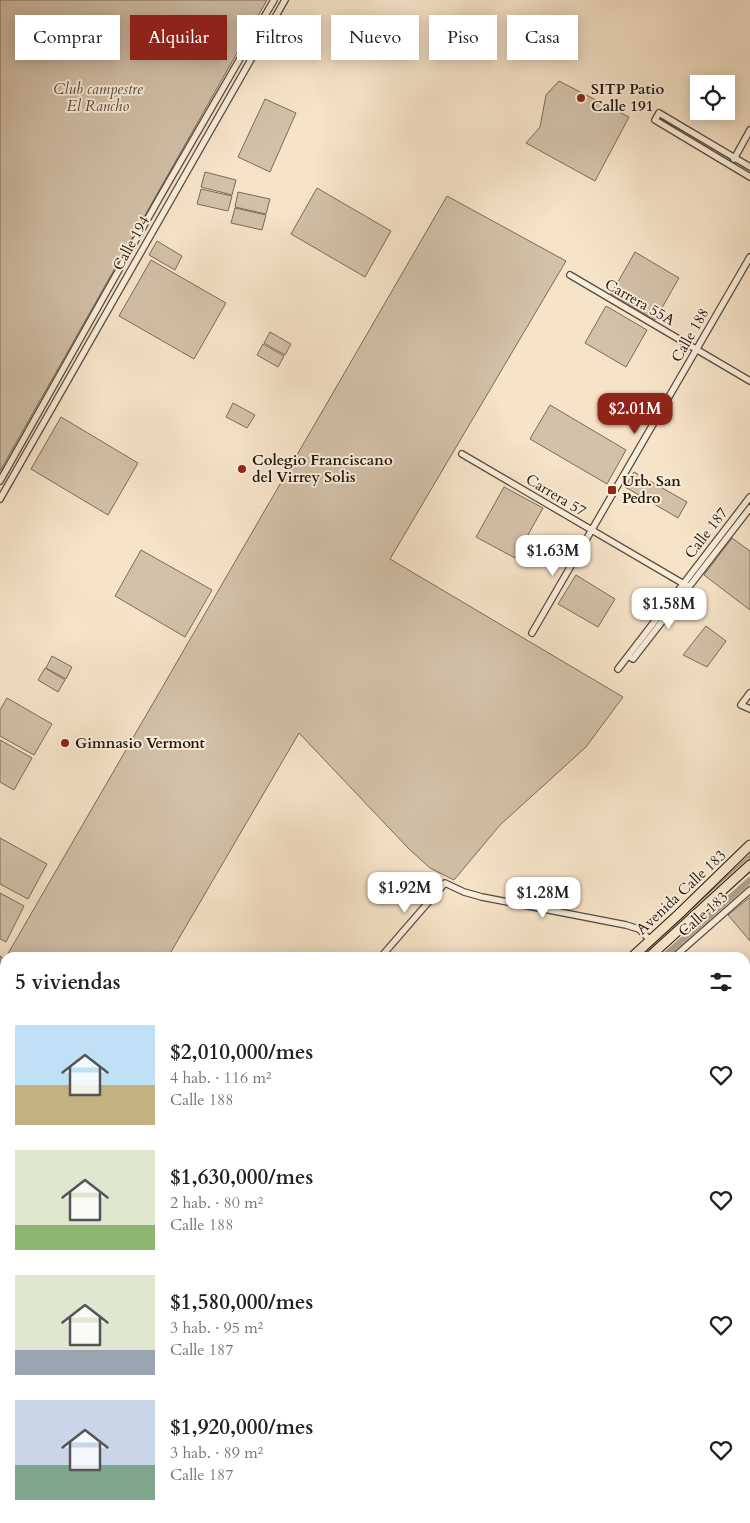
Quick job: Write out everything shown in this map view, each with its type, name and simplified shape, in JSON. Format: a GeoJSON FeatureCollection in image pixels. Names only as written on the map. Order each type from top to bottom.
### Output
{"type":"FeatureCollection","features":[{"type":"Feature","properties":{"kind":"main road","name":"Avenida Calle 183"},"geometry":{"type":"LineString","coordinates":[[637,952],[750,845]]}},
{"type":"Feature","properties":{"kind":"main road","name":"Avenida Calle 183"},"geometry":{"type":"LineString","coordinates":[[655,952],[750,865]]}},
{"type":"Feature","properties":{"kind":"street","name":"Calle 194"},"geometry":{"type":"LineString","coordinates":[[0,481],[160,197],[274,0]]}},
{"type":"Feature","properties":{"kind":"street","name":"Calle 194"},"geometry":{"type":"LineString","coordinates":[[0,499],[285,0]]}},
{"type":"Feature","properties":{"kind":"street"},"geometry":{"type":"LineString","coordinates":[[750,167],[659,113],[655,120],[750,177]]}},
{"type":"Feature","properties":{"kind":"street"},"geometry":{"type":"LineString","coordinates":[[730,165],[750,130]]}},
{"type":"Feature","properties":{"kind":"street"},"geometry":{"type":"LineString","coordinates":[[690,141],[694,134]]}},
{"type":"Feature","properties":{"kind":"street","name":"Calle 188"},"geometry":{"type":"LineString","coordinates":[[532,633],[750,257]]}},
{"type":"Feature","properties":{"kind":"street","name":"Carrera 55A"},"geometry":{"type":"LineString","coordinates":[[570,275],[750,381]]}},
{"type":"Feature","properties":{"kind":"street","name":"Carrera 57"},"geometry":{"type":"LineString","coordinates":[[462,454],[686,586]]}},
{"type":"Feature","properties":{"kind":"street","name":"Calle 187"},"geometry":{"type":"LineString","coordinates":[[686,586],[750,497]]}},
{"type":"Feature","properties":{"kind":"street","name":"Calle 187"},"geometry":{"type":"LineString","coordinates":[[618,669],[750,508]]}},
{"type":"Feature","properties":{"kind":"street"},"geometry":{"type":"LineString","coordinates":[[750,693],[740,705],[750,709]]}},
{"type":"Feature","properties":{"kind":"street"},"geometry":{"type":"LineString","coordinates":[[385,952],[445,883],[464,892],[626,924],[639,929],[650,940]]}},
{"type":"Feature","properties":{"kind":"street","name":"Calle 183"},"geometry":{"type":"LineString","coordinates":[[680,952],[750,890]]}},
{"type":"Feature","properties":{"kind":"green space","name":"Club campestre El Rancho"},"geometry":{"type":"Polygon","coordinates":[[[0,0],[267,0],[258,15],[237,15],[237,53],[0,471],[0,0]]]}},
{"type":"Feature","properties":{"kind":"green space"},"geometry":{"type":"Polygon","coordinates":[[[559,81],[629,117],[595,181],[526,143],[540,127],[546,95],[559,81]]]}},
{"type":"Feature","properties":{"kind":"green space"},"geometry":{"type":"Polygon","coordinates":[[[265,99],[296,113],[270,172],[238,157],[265,99]]]}},
{"type":"Feature","properties":{"kind":"green space"},"geometry":{"type":"Polygon","coordinates":[[[205,172],[236,180],[232,195],[201,187],[205,172]]]}},
{"type":"Feature","properties":{"kind":"green space"},"geometry":{"type":"Polygon","coordinates":[[[317,188],[391,231],[365,277],[291,234],[317,188]]]}},
{"type":"Feature","properties":{"kind":"green space"},"geometry":{"type":"Polygon","coordinates":[[[201,189],[232,196],[228,211],[197,204],[201,189]]]}},
{"type":"Feature","properties":{"kind":"green space"},"geometry":{"type":"Polygon","coordinates":[[[238,192],[270,199],[266,214],[235,207],[238,192]]]}},
{"type":"Feature","properties":{"kind":"green space"},"geometry":{"type":"Polygon","coordinates":[[[447,196],[566,261],[390,559],[623,697],[586,747],[500,825],[454,880],[430,868],[409,849],[299,733],[171,952],[9,952],[447,196]]]}},
{"type":"Feature","properties":{"kind":"green space"},"geometry":{"type":"Polygon","coordinates":[[[235,208],[266,215],[262,230],[231,223],[235,208]]]}},
{"type":"Feature","properties":{"kind":"green space"},"geometry":{"type":"Polygon","coordinates":[[[157,241],[182,256],[175,270],[149,255],[157,241]]]}},
{"type":"Feature","properties":{"kind":"green space"},"geometry":{"type":"Polygon","coordinates":[[[635,252],[679,278],[655,320],[611,294],[635,252]]]}},
{"type":"Feature","properties":{"kind":"green space"},"geometry":{"type":"Polygon","coordinates":[[[151,260],[226,303],[194,359],[119,316],[151,260]]]}},
{"type":"Feature","properties":{"kind":"green space"},"geometry":{"type":"Polygon","coordinates":[[[606,306],[647,330],[626,367],[585,343],[606,306]]]}},
{"type":"Feature","properties":{"kind":"green space"},"geometry":{"type":"Polygon","coordinates":[[[270,332],[291,344],[285,355],[264,343],[270,332]]]}},
{"type":"Feature","properties":{"kind":"green space"},"geometry":{"type":"Polygon","coordinates":[[[263,344],[284,356],[278,367],[257,355],[263,344]]]}},
{"type":"Feature","properties":{"kind":"green space"},"geometry":{"type":"Polygon","coordinates":[[[233,403],[255,415],[247,428],[226,417],[233,403]]]}},
{"type":"Feature","properties":{"kind":"green space"},"geometry":{"type":"Polygon","coordinates":[[[550,405],[626,450],[607,484],[530,439],[550,405]]]}},
{"type":"Feature","properties":{"kind":"green space"},"geometry":{"type":"Polygon","coordinates":[[[61,417],[138,463],[108,515],[31,469],[61,417]]]}},
{"type":"Feature","properties":{"kind":"green space"},"geometry":{"type":"Polygon","coordinates":[[[634,472],[687,502],[678,518],[625,487],[634,472]]]}},
{"type":"Feature","properties":{"kind":"green space"},"geometry":{"type":"Polygon","coordinates":[[[504,487],[543,508],[515,558],[476,537],[504,487]]]}},
{"type":"Feature","properties":{"kind":"green space"},"geometry":{"type":"Polygon","coordinates":[[[732,538],[750,551],[750,610],[704,575],[732,538]]]}},
{"type":"Feature","properties":{"kind":"green space"},"geometry":{"type":"Polygon","coordinates":[[[141,550],[212,590],[185,637],[115,596],[141,550]]]}},
{"type":"Feature","properties":{"kind":"green space"},"geometry":{"type":"Polygon","coordinates":[[[576,575],[615,599],[598,627],[558,604],[576,575]]]}},
{"type":"Feature","properties":{"kind":"green space"},"geometry":{"type":"Polygon","coordinates":[[[706,626],[726,641],[707,667],[683,655],[706,626]]]}},
{"type":"Feature","properties":{"kind":"green space"},"geometry":{"type":"Polygon","coordinates":[[[52,656],[72,667],[66,679],[46,668],[52,656]]]}},
{"type":"Feature","properties":{"kind":"green space"},"geometry":{"type":"Polygon","coordinates":[[[45,668],[65,680],[58,692],[38,680],[45,668]]]}},
{"type":"Feature","properties":{"kind":"green space"},"geometry":{"type":"Polygon","coordinates":[[[7,698],[52,724],[34,755],[0,736],[0,710],[7,698]]]}},
{"type":"Feature","properties":{"kind":"green space"},"geometry":{"type":"Polygon","coordinates":[[[0,740],[32,758],[14,790],[0,782],[0,740]]]}},
{"type":"Feature","properties":{"kind":"green space"},"geometry":{"type":"Polygon","coordinates":[[[0,838],[47,864],[28,899],[0,884],[0,838]]]}},
{"type":"Feature","properties":{"kind":"green space"},"geometry":{"type":"Polygon","coordinates":[[[750,855],[750,860],[648,952],[645,952],[750,855]]]}},
{"type":"Feature","properties":{"kind":"green space"},"geometry":{"type":"Polygon","coordinates":[[[0,893],[24,906],[6,942],[0,939],[0,893]]]}},
{"type":"Feature","properties":{"kind":"green space"},"geometry":{"type":"Polygon","coordinates":[[[750,897],[750,941],[728,915],[750,897]]]}},
{"type":"Feature","properties":{"kind":"waterway"},"geometry":{"type":"LineString","coordinates":[[669,952],[750,880]]}},
{"type":"Feature","properties":{"kind":"place","name":"SITP Patio Calle 191"},"geometry":{"type":"Point","coordinates":[581,98]}},
{"type":"Feature","properties":{"kind":"place","name":"Colegio Franciscano del Virrey Solis"},"geometry":{"type":"Point","coordinates":[242,469]}},
{"type":"Feature","properties":{"kind":"place","name":"Urb. San Pedro"},"geometry":{"type":"Point","coordinates":[612,490]}},
{"type":"Feature","properties":{"kind":"place","name":"Gimnasio Vermont"},"geometry":{"type":"Point","coordinates":[65,743]}}]}
